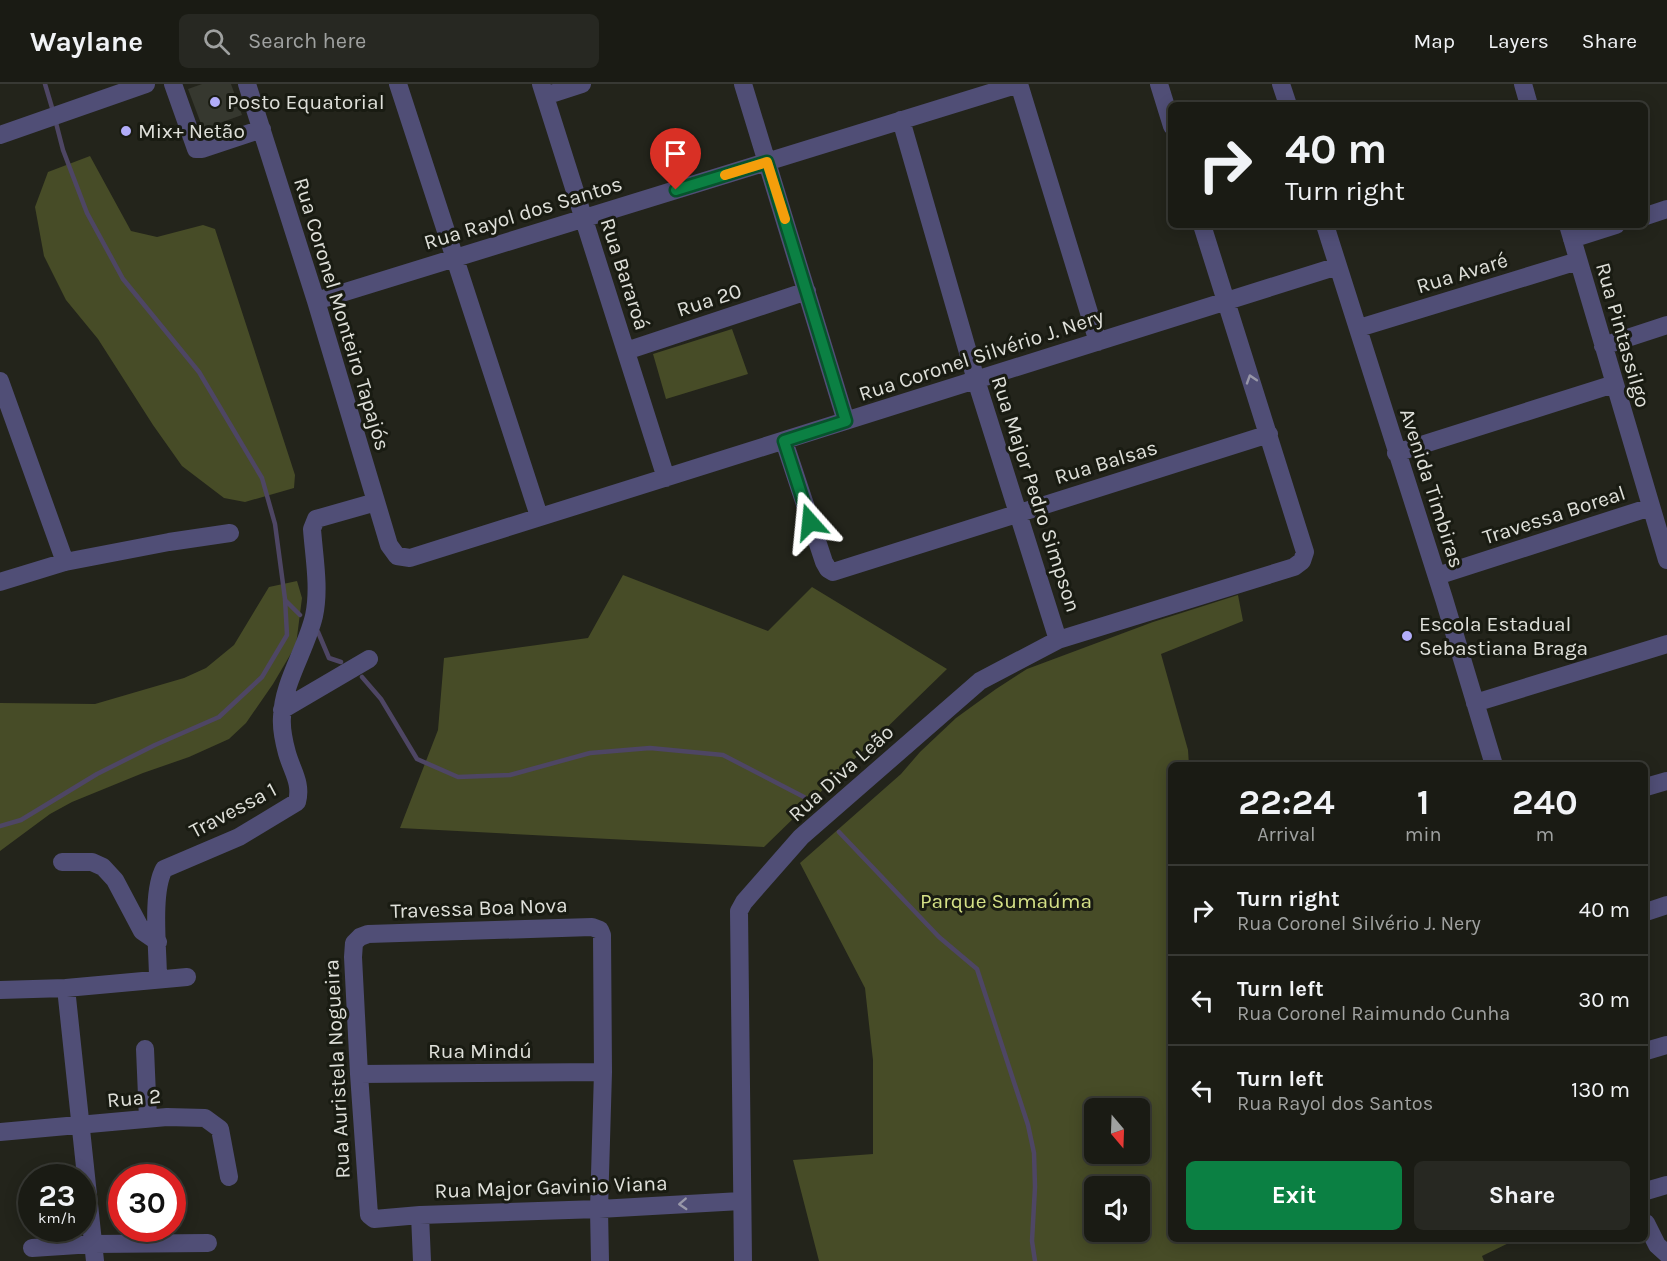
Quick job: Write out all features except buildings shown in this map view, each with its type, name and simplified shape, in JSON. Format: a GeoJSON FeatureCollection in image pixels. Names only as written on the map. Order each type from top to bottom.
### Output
{"type":"FeatureCollection","features":[{"type":"Feature","properties":{"kind":"street"},"geometry":{"type":"LineString","coordinates":[[0,135],[146,84]]}},
{"type":"Feature","properties":{"kind":"street"},"geometry":{"type":"LineString","coordinates":[[173,84],[196,149],[262,129]]}},
{"type":"Feature","properties":{"kind":"street","name":"Rua Coronel Monteiro Tapajós"},"geometry":{"type":"LineString","coordinates":[[247,84],[316,302],[388,545],[397,556]]}},
{"type":"Feature","properties":{"kind":"street"},"geometry":{"type":"LineString","coordinates":[[398,84],[539,516]]}},
{"type":"Feature","properties":{"kind":"street"},"geometry":{"type":"LineString","coordinates":[[543,90],[582,84]]}},
{"type":"Feature","properties":{"kind":"street"},"geometry":{"type":"LineString","coordinates":[[743,84],[846,421]]}},
{"type":"Feature","properties":{"kind":"street"},"geometry":{"type":"LineString","coordinates":[[1019,84],[1098,342]]}},
{"type":"Feature","properties":{"kind":"street","name":"Rua Rayol dos Santos"},"geometry":{"type":"LineString","coordinates":[[316,302],[455,257],[1019,84]]}},
{"type":"Feature","properties":{"kind":"street"},"geometry":{"type":"LineString","coordinates":[[1159,84],[1168,113]]}},
{"type":"Feature","properties":{"kind":"street"},"geometry":{"type":"LineString","coordinates":[[1281,84],[1286,102]]}},
{"type":"Feature","properties":{"kind":"street"},"geometry":{"type":"LineString","coordinates":[[1523,84],[1528,102]]}},
{"type":"Feature","properties":{"kind":"street","name":"Rua Bararoá"},"geometry":{"type":"LineString","coordinates":[[543,90],[666,478]]}},
{"type":"Feature","properties":{"kind":"street","name":"Rua Major Pedro Simpson"},"geometry":{"type":"LineString","coordinates":[[902,120],[976,380],[1058,639]]}},
{"type":"Feature","properties":{"kind":"street"},"geometry":{"type":"LineString","coordinates":[[1648,215],[1667,209]]}},
{"type":"Feature","properties":{"kind":"street"},"geometry":{"type":"LineString","coordinates":[[1203,228],[1269,434]]}},
{"type":"Feature","properties":{"kind":"street","name":"Avenida Timbiras"},"geometry":{"type":"LineString","coordinates":[[1326,228],[1437,576],[1493,762]]}},
{"type":"Feature","properties":{"kind":"street"},"geometry":{"type":"LineString","coordinates":[[1570,232],[1596,228]]}},
{"type":"Feature","properties":{"kind":"street","name":"Rua Pintassilgo"},"geometry":{"type":"LineString","coordinates":[[1570,232],[1667,560]]}},
{"type":"Feature","properties":{"kind":"street","name":"Rua Avaré"},"geometry":{"type":"LineString","coordinates":[[1359,328],[1578,261]]}},
{"type":"Feature","properties":{"kind":"street","name":"Rua Coronel Silvério J. Nery"},"geometry":{"type":"LineString","coordinates":[[397,556],[410,558],[1338,266]]}},
{"type":"Feature","properties":{"kind":"street","name":"Rua 20"},"geometry":{"type":"LineString","coordinates":[[626,351],[807,291]]}},
{"type":"Feature","properties":{"kind":"street"},"geometry":{"type":"LineString","coordinates":[[1603,346],[1667,325]]}},
{"type":"Feature","properties":{"kind":"street"},"geometry":{"type":"LineString","coordinates":[[0,381],[6,419],[65,562]]}},
{"type":"Feature","properties":{"kind":"street"},"geometry":{"type":"LineString","coordinates":[[1396,453],[1614,384]]}},
{"type":"Feature","properties":{"kind":"street","name":"Rua Balsas"},"geometry":{"type":"LineString","coordinates":[[784,441],[824,562],[828,569],[834,572],[1269,434]]}},
{"type":"Feature","properties":{"kind":"street","name":"Rua Diva Leão"},"geometry":{"type":"LineString","coordinates":[[743,1261],[739,911],[744,902],[801,837],[980,681],[1058,639],[1294,567],[1302,561],[1305,552],[1269,434]]}},
{"type":"Feature","properties":{"kind":"street","name":"Travessa 1"},"geometry":{"type":"LineString","coordinates":[[159,979],[157,895],[164,869],[239,837],[297,802],[299,795],[297,777],[287,754],[282,710],[314,618],[317,599],[312,529],[316,519],[376,502]]}},
{"type":"Feature","properties":{"kind":"street","name":"Travessa Boreal"},"geometry":{"type":"LineString","coordinates":[[1437,576],[1651,507]]}},
{"type":"Feature","properties":{"kind":"street"},"geometry":{"type":"LineString","coordinates":[[0,582],[65,562],[230,533]]}},
{"type":"Feature","properties":{"kind":"street"},"geometry":{"type":"LineString","coordinates":[[1475,703],[1667,644]]}},
{"type":"Feature","properties":{"kind":"street"},"geometry":{"type":"LineString","coordinates":[[282,710],[369,659]]}},
{"type":"Feature","properties":{"kind":"street"},"geometry":{"type":"LineString","coordinates":[[1648,786],[1667,781]]}},
{"type":"Feature","properties":{"kind":"street"},"geometry":{"type":"LineString","coordinates":[[62,862],[92,861],[104,867],[116,880],[142,931],[158,942]]}},
{"type":"Feature","properties":{"kind":"street"},"geometry":{"type":"LineString","coordinates":[[1648,911],[1667,905]]}},
{"type":"Feature","properties":{"kind":"street","name":"Travessa Boa Nova"},"geometry":{"type":"LineString","coordinates":[[368,934],[592,927],[600,930],[602,935],[603,1072]]}},
{"type":"Feature","properties":{"kind":"street","name":"Rua Auristela Nogueira"},"geometry":{"type":"LineString","coordinates":[[368,934],[360,937],[354,943],[353,957],[368,1210]]}},
{"type":"Feature","properties":{"kind":"street"},"geometry":{"type":"LineString","coordinates":[[0,990],[66,988],[187,977]]}},
{"type":"Feature","properties":{"kind":"street"},"geometry":{"type":"LineString","coordinates":[[66,988],[94,1252]]}},
{"type":"Feature","properties":{"kind":"street"},"geometry":{"type":"LineString","coordinates":[[1648,1050],[1667,1045]]}},
{"type":"Feature","properties":{"kind":"street"},"geometry":{"type":"LineString","coordinates":[[145,1049],[148,1119]]}},
{"type":"Feature","properties":{"kind":"street"},"geometry":{"type":"LineString","coordinates":[[600,1261],[599,1209],[603,1072]]}},
{"type":"Feature","properties":{"kind":"street","name":"Rua Mindú"},"geometry":{"type":"LineString","coordinates":[[359,1074],[603,1072]]}},
{"type":"Feature","properties":{"kind":"street","name":"Rua 2"},"geometry":{"type":"LineString","coordinates":[[0,1132],[148,1119],[205,1118],[220,1129],[229,1177]]}},
{"type":"Feature","properties":{"kind":"street"},"geometry":{"type":"LineString","coordinates":[[1648,1190],[1667,1185]]}},
{"type":"Feature","properties":{"kind":"street","name":"Rua Major Gavinio Viana"},"geometry":{"type":"LineString","coordinates":[[368,1210],[369,1215],[374,1218],[741,1201]]}},
{"type":"Feature","properties":{"kind":"street"},"geometry":{"type":"LineString","coordinates":[[420,1215],[422,1261]]}},
{"type":"Feature","properties":{"kind":"street"},"geometry":{"type":"LineString","coordinates":[[1648,1227],[1657,1245],[1667,1254]]}},
{"type":"Feature","properties":{"kind":"street"},"geometry":{"type":"LineString","coordinates":[[32,1248],[94,1252],[208,1243]]}},
{"type":"Feature","properties":{"kind":"green space"},"geometry":{"type":"Polygon","coordinates":[[[90,156],[131,231],[157,237],[203,225],[215,229],[295,475],[294,488],[245,502],[224,498],[182,466],[98,339],[66,300],[44,256],[35,207],[48,172],[90,156]]]}},
{"type":"Feature","properties":{"kind":"green space"},"geometry":{"type":"Polygon","coordinates":[[[732,329],[748,374],[666,399],[653,354],[732,329]]]}},
{"type":"Feature","properties":{"kind":"green space"},"geometry":{"type":"Polygon","coordinates":[[[623,575],[768,631],[812,587],[947,669],[764,847],[400,828],[438,730],[444,658],[588,638],[623,575]]]}},
{"type":"Feature","properties":{"kind":"green space"},"geometry":{"type":"Polygon","coordinates":[[[297,581],[302,598],[296,645],[246,723],[229,739],[189,757],[72,802],[50,814],[0,851],[0,703],[95,704],[184,678],[206,668],[234,645],[269,587],[297,581]]]}},
{"type":"Feature","properties":{"kind":"green space","name":"Parque Sumaúma"},"geometry":{"type":"Polygon","coordinates":[[[1238,595],[1243,621],[1161,654],[1188,750],[1189,762],[1168,762],[1168,1242],[1511,1242],[1482,1256],[1484,1261],[819,1261],[793,1160],[873,1154],[873,1060],[865,988],[800,863],[901,774],[920,752],[956,718],[1027,669],[1153,622],[1238,595]]]}},
{"type":"Feature","properties":{"kind":"waterway"},"geometry":{"type":"LineString","coordinates":[[45,84],[53,111]]}},
{"type":"Feature","properties":{"kind":"waterway"},"geometry":{"type":"LineString","coordinates":[[0,826],[21,820],[97,774],[219,717],[262,677],[287,635],[285,599],[275,524],[262,478],[199,372],[123,279],[87,213],[63,150],[55,119]]}},
{"type":"Feature","properties":{"kind":"waterway"},"geometry":{"type":"LineString","coordinates":[[285,600],[300,615]]}},
{"type":"Feature","properties":{"kind":"waterway"},"geometry":{"type":"LineString","coordinates":[[318,632],[329,658],[341,662]]}},
{"type":"Feature","properties":{"kind":"waterway"},"geometry":{"type":"LineString","coordinates":[[362,677],[381,699],[417,759],[458,777],[510,775],[590,753],[650,748],[723,755],[804,797]]}},
{"type":"Feature","properties":{"kind":"waterway"},"geometry":{"type":"LineString","coordinates":[[839,832],[939,937],[977,969],[1028,1125],[1034,1153],[1032,1241],[1035,1261]]}},
{"type":"Feature","properties":{"kind":"slow traffic"},"geometry":{"type":"LineString","coordinates":[[725,175],[767,162],[785,219]]}},
{"type":"Feature","properties":{"kind":"place","name":"Posto Equatorial"},"geometry":{"type":"Point","coordinates":[215,102]}},
{"type":"Feature","properties":{"kind":"place","name":"Mix+ Netão"},"geometry":{"type":"Point","coordinates":[126,131]}},
{"type":"Feature","properties":{"kind":"place","name":"Escola Estadual Sebastiana Braga"},"geometry":{"type":"Point","coordinates":[1407,636]}},
{"type":"Feature","properties":{"kind":"route"},"geometry":{"type":"LineString","coordinates":[[676,190],[767,162],[846,421],[784,441],[810,522]]}}]}
